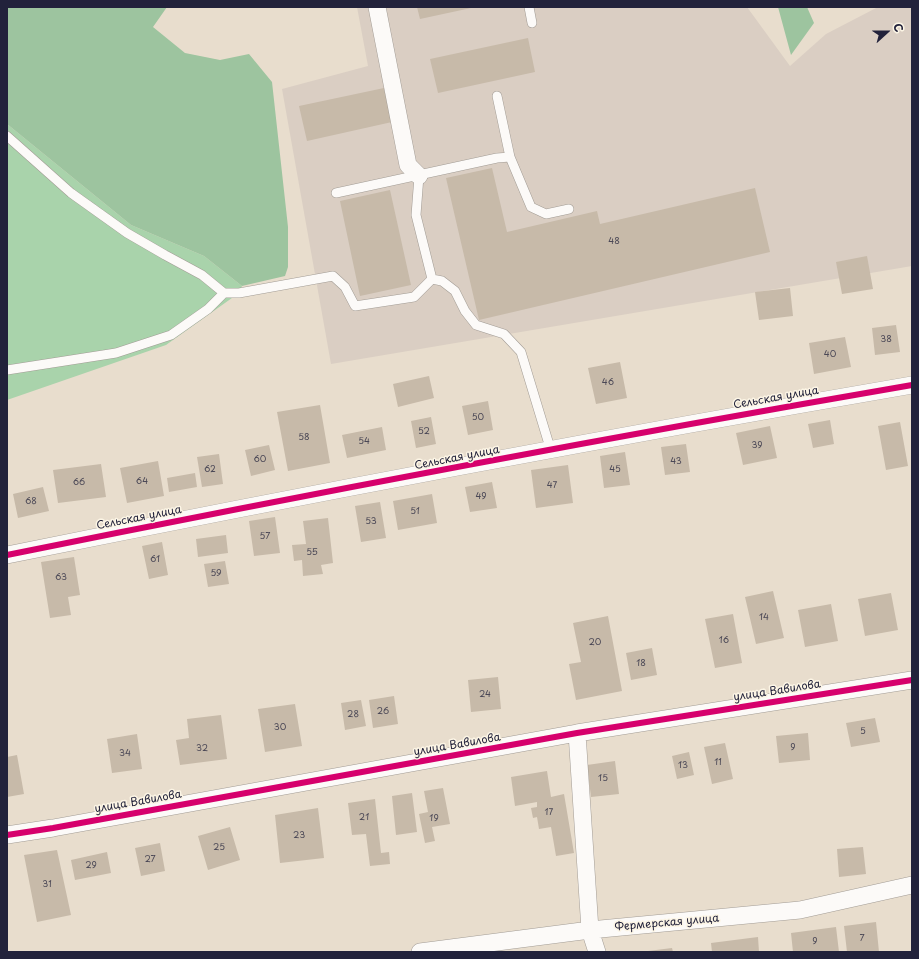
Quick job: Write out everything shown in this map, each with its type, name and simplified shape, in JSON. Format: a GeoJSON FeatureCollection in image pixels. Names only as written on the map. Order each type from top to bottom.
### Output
{"type":"FeatureCollection","features":[{"type":"Feature","properties":{"kind":"street"},"geometry":{"type":"LineString","coordinates":[[377,7],[408,166],[419,176]]}},
{"type":"Feature","properties":{"kind":"street","name":"Сельская улица"},"geometry":{"type":"LineString","coordinates":[[7,555],[149,526],[649,431],[912,384]]}},
{"type":"Feature","properties":{"kind":"street","name":"улица Вавилова"},"geometry":{"type":"LineString","coordinates":[[7,835],[53,828],[577,733],[912,680]]}},
{"type":"Feature","properties":{"kind":"street"},"geometry":{"type":"LineString","coordinates":[[577,733],[590,930],[597,952]]}},
{"type":"Feature","properties":{"kind":"street","name":"Фермерская улица"},"geometry":{"type":"LineString","coordinates":[[420,952],[590,930],[800,910],[912,885]]}},
{"type":"Feature","properties":{"kind":"lane"},"geometry":{"type":"LineString","coordinates":[[529,7],[532,23]]}},
{"type":"Feature","properties":{"kind":"lane"},"geometry":{"type":"LineString","coordinates":[[497,96],[510,157],[530,207],[546,214],[569,209]]}},
{"type":"Feature","properties":{"kind":"lane"},"geometry":{"type":"LineString","coordinates":[[7,136],[71,193],[127,233],[202,274],[224,293],[238,293],[333,276],[345,287],[355,306],[414,297],[432,279]]}},
{"type":"Feature","properties":{"kind":"lane"},"geometry":{"type":"LineString","coordinates":[[336,193],[498,158],[510,157]]}},
{"type":"Feature","properties":{"kind":"lane"},"geometry":{"type":"LineString","coordinates":[[419,176],[416,215],[432,279]]}},
{"type":"Feature","properties":{"kind":"lane"},"geometry":{"type":"LineString","coordinates":[[432,279],[442,280],[455,291],[465,311],[476,325],[504,334],[521,352],[550,450]]}},
{"type":"Feature","properties":{"kind":"lane"},"geometry":{"type":"LineString","coordinates":[[7,370],[116,353],[171,335],[208,309],[224,293]]}},
{"type":"Feature","properties":{"kind":"shaded area"},"geometry":{"type":"Polygon","coordinates":[[[357,7],[747,7],[790,66],[826,34],[878,7],[912,7],[912,266],[331,364],[282,89],[368,66],[357,7]]]}},
{"type":"Feature","properties":{"kind":"green space"},"geometry":{"type":"Polygon","coordinates":[[[7,7],[167,7],[153,27],[185,53],[220,60],[249,54],[272,82],[288,227],[288,267],[285,276],[242,286],[204,256],[131,225],[7,124],[7,7]]]}},
{"type":"Feature","properties":{"kind":"green space"},"geometry":{"type":"Polygon","coordinates":[[[778,7],[807,7],[814,23],[791,55],[778,7]]]}},
{"type":"Feature","properties":{"kind":"green space"},"geometry":{"type":"Polygon","coordinates":[[[7,124],[131,225],[204,256],[242,286],[239,293],[166,345],[7,400],[7,124]]]}},
{"type":"Feature","properties":{"kind":"building"},"geometry":{"type":"Polygon","coordinates":[[[417,7],[471,7],[471,8],[420,19],[417,7]]]}},
{"type":"Feature","properties":{"kind":"building"},"geometry":{"type":"Polygon","coordinates":[[[528,38],[535,72],[438,93],[430,59],[528,38]]]}},
{"type":"Feature","properties":{"kind":"building"},"geometry":{"type":"Polygon","coordinates":[[[384,88],[392,122],[307,141],[299,106],[384,88]]]}},
{"type":"Feature","properties":{"kind":"building"},"geometry":{"type":"Polygon","coordinates":[[[492,168],[507,232],[597,211],[600,224],[755,188],[770,252],[479,320],[446,178],[492,168]]]}},
{"type":"Feature","properties":{"kind":"building"},"geometry":{"type":"Polygon","coordinates":[[[390,190],[411,285],[360,296],[340,201],[390,190]]]}},
{"type":"Feature","properties":{"kind":"building"},"geometry":{"type":"Polygon","coordinates":[[[867,256],[873,289],[842,294],[836,262],[867,256]]]}},
{"type":"Feature","properties":{"kind":"building"},"geometry":{"type":"Polygon","coordinates":[[[790,288],[793,316],[759,320],[755,292],[790,288]]]}},
{"type":"Feature","properties":{"kind":"building"},"geometry":{"type":"Polygon","coordinates":[[[896,325],[900,352],[875,355],[872,328],[896,325]]]}},
{"type":"Feature","properties":{"kind":"building"},"geometry":{"type":"Polygon","coordinates":[[[845,337],[851,367],[814,374],[809,343],[845,337]]]}},
{"type":"Feature","properties":{"kind":"building"},"geometry":{"type":"Polygon","coordinates":[[[620,362],[627,398],[596,404],[588,368],[620,362]]]}},
{"type":"Feature","properties":{"kind":"building"},"geometry":{"type":"Polygon","coordinates":[[[429,376],[434,398],[398,407],[393,384],[429,376]]]}},
{"type":"Feature","properties":{"kind":"building"},"geometry":{"type":"Polygon","coordinates":[[[488,401],[493,430],[468,435],[462,406],[488,401]]]}},
{"type":"Feature","properties":{"kind":"building"},"geometry":{"type":"Polygon","coordinates":[[[320,405],[330,463],[288,471],[277,412],[320,405]]]}},
{"type":"Feature","properties":{"kind":"building"},"geometry":{"type":"Polygon","coordinates":[[[431,417],[436,444],[416,448],[411,421],[431,417]]]}},
{"type":"Feature","properties":{"kind":"building"},"geometry":{"type":"Polygon","coordinates":[[[830,420],[834,444],[813,448],[808,424],[830,420]]]}},
{"type":"Feature","properties":{"kind":"building"},"geometry":{"type":"Polygon","coordinates":[[[900,422],[908,466],[886,470],[878,426],[900,422]]]}},
{"type":"Feature","properties":{"kind":"building"},"geometry":{"type":"Polygon","coordinates":[[[770,426],[777,458],[743,465],[736,433],[770,426]]]}},
{"type":"Feature","properties":{"kind":"building"},"geometry":{"type":"Polygon","coordinates":[[[382,427],[386,450],[347,458],[342,435],[382,427]]]}},
{"type":"Feature","properties":{"kind":"building"},"geometry":{"type":"Polygon","coordinates":[[[686,444],[690,472],[665,475],[661,447],[686,444]]]}},
{"type":"Feature","properties":{"kind":"building"},"geometry":{"type":"Polygon","coordinates":[[[269,445],[275,470],[251,476],[245,450],[269,445]]]}},
{"type":"Feature","properties":{"kind":"building"},"geometry":{"type":"Polygon","coordinates":[[[625,452],[630,485],[604,488],[600,456],[625,452]]]}},
{"type":"Feature","properties":{"kind":"building"},"geometry":{"type":"Polygon","coordinates":[[[219,454],[223,484],[202,487],[197,457],[219,454]]]}},
{"type":"Feature","properties":{"kind":"building"},"geometry":{"type":"Polygon","coordinates":[[[158,461],[164,496],[127,503],[120,468],[158,461]]]}},
{"type":"Feature","properties":{"kind":"building"},"geometry":{"type":"Polygon","coordinates":[[[101,464],[106,497],[58,503],[53,470],[101,464]]]}},
{"type":"Feature","properties":{"kind":"building"},"geometry":{"type":"Polygon","coordinates":[[[568,465],[573,503],[536,508],[531,470],[568,465]]]}},
{"type":"Feature","properties":{"kind":"building"},"geometry":{"type":"Polygon","coordinates":[[[195,473],[197,487],[169,492],[167,478],[195,473]]]}},
{"type":"Feature","properties":{"kind":"building"},"geometry":{"type":"Polygon","coordinates":[[[492,482],[497,508],[470,512],[465,487],[492,482]]]}},
{"type":"Feature","properties":{"kind":"building"},"geometry":{"type":"Polygon","coordinates":[[[43,487],[49,511],[18,518],[13,494],[43,487]]]}},
{"type":"Feature","properties":{"kind":"building"},"geometry":{"type":"Polygon","coordinates":[[[432,494],[437,523],[398,530],[393,501],[432,494]]]}},
{"type":"Feature","properties":{"kind":"building"},"geometry":{"type":"Polygon","coordinates":[[[380,502],[386,538],[361,542],[355,506],[380,502]]]}},
{"type":"Feature","properties":{"kind":"building"},"geometry":{"type":"Polygon","coordinates":[[[275,517],[280,553],[254,556],[249,521],[275,517]]]}},
{"type":"Feature","properties":{"kind":"building"},"geometry":{"type":"Polygon","coordinates":[[[328,518],[333,563],[321,565],[323,574],[303,576],[302,560],[294,561],[292,545],[306,544],[303,521],[328,518]]]}},
{"type":"Feature","properties":{"kind":"building"},"geometry":{"type":"Polygon","coordinates":[[[226,535],[228,553],[198,557],[196,539],[226,535]]]}},
{"type":"Feature","properties":{"kind":"building"},"geometry":{"type":"Polygon","coordinates":[[[162,542],[168,575],[149,579],[142,546],[162,542]]]}},
{"type":"Feature","properties":{"kind":"building"},"geometry":{"type":"Polygon","coordinates":[[[74,557],[80,595],[68,597],[71,615],[50,618],[41,562],[74,557]]]}},
{"type":"Feature","properties":{"kind":"building"},"geometry":{"type":"Polygon","coordinates":[[[225,561],[229,584],[208,587],[204,564],[225,561]]]}},
{"type":"Feature","properties":{"kind":"building"},"geometry":{"type":"Polygon","coordinates":[[[773,591],[784,638],[756,644],[745,597],[773,591]]]}},
{"type":"Feature","properties":{"kind":"building"},"geometry":{"type":"Polygon","coordinates":[[[891,593],[898,630],[865,636],[858,599],[891,593]]]}},
{"type":"Feature","properties":{"kind":"building"},"geometry":{"type":"Polygon","coordinates":[[[831,604],[838,641],[805,647],[798,610],[831,604]]]}},
{"type":"Feature","properties":{"kind":"building"},"geometry":{"type":"Polygon","coordinates":[[[733,614],[742,663],[715,668],[705,619],[733,614]]]}},
{"type":"Feature","properties":{"kind":"building"},"geometry":{"type":"Polygon","coordinates":[[[608,616],[622,691],[576,700],[569,664],[581,662],[573,623],[608,616]]]}},
{"type":"Feature","properties":{"kind":"building"},"geometry":{"type":"Polygon","coordinates":[[[652,648],[657,675],[631,680],[626,653],[652,648]]]}},
{"type":"Feature","properties":{"kind":"building"},"geometry":{"type":"Polygon","coordinates":[[[498,677],[501,709],[471,712],[468,680],[498,677]]]}},
{"type":"Feature","properties":{"kind":"building"},"geometry":{"type":"Polygon","coordinates":[[[394,696],[398,724],[373,728],[369,700],[394,696]]]}},
{"type":"Feature","properties":{"kind":"building"},"geometry":{"type":"Polygon","coordinates":[[[361,700],[366,726],[345,730],[341,703],[361,700]]]}},
{"type":"Feature","properties":{"kind":"building"},"geometry":{"type":"Polygon","coordinates":[[[295,704],[302,746],[265,752],[258,709],[295,704]]]}},
{"type":"Feature","properties":{"kind":"building"},"geometry":{"type":"Polygon","coordinates":[[[221,715],[227,759],[180,765],[176,740],[189,738],[187,719],[221,715]]]}},
{"type":"Feature","properties":{"kind":"building"},"geometry":{"type":"Polygon","coordinates":[[[875,718],[880,742],[851,747],[846,723],[875,718]]]}},
{"type":"Feature","properties":{"kind":"building"},"geometry":{"type":"Polygon","coordinates":[[[808,733],[810,760],[779,763],[776,736],[808,733]]]}},
{"type":"Feature","properties":{"kind":"building"},"geometry":{"type":"Polygon","coordinates":[[[137,734],[142,769],[112,773],[107,739],[137,734]]]}},
{"type":"Feature","properties":{"kind":"building"},"geometry":{"type":"Polygon","coordinates":[[[725,743],[733,779],[712,784],[704,747],[725,743]]]}},
{"type":"Feature","properties":{"kind":"building"},"geometry":{"type":"Polygon","coordinates":[[[689,752],[694,775],[677,779],[672,756],[689,752]]]}},
{"type":"Feature","properties":{"kind":"building"},"geometry":{"type":"Polygon","coordinates":[[[17,755],[24,794],[7,797],[7,757],[17,755]]]}},
{"type":"Feature","properties":{"kind":"building"},"geometry":{"type":"Polygon","coordinates":[[[615,761],[619,794],[591,797],[587,765],[615,761]]]}},
{"type":"Feature","properties":{"kind":"building"},"geometry":{"type":"Polygon","coordinates":[[[547,771],[551,797],[564,794],[574,853],[556,856],[551,827],[539,829],[537,817],[533,818],[531,808],[537,807],[537,802],[515,806],[511,777],[547,771]]]}},
{"type":"Feature","properties":{"kind":"building"},"geometry":{"type":"Polygon","coordinates":[[[443,788],[450,824],[432,827],[435,841],[425,843],[419,814],[428,812],[424,791],[443,788]]]}},
{"type":"Feature","properties":{"kind":"building"},"geometry":{"type":"Polygon","coordinates":[[[412,793],[417,832],[396,835],[392,796],[412,793]]]}},
{"type":"Feature","properties":{"kind":"building"},"geometry":{"type":"Polygon","coordinates":[[[375,799],[381,853],[389,852],[390,864],[370,866],[366,834],[352,835],[348,803],[375,799]]]}},
{"type":"Feature","properties":{"kind":"building"},"geometry":{"type":"Polygon","coordinates":[[[318,808],[324,858],[280,863],[275,815],[318,808]]]}},
{"type":"Feature","properties":{"kind":"building"},"geometry":{"type":"Polygon","coordinates":[[[230,827],[240,860],[208,870],[198,836],[230,827]]]}},
{"type":"Feature","properties":{"kind":"building"},"geometry":{"type":"Polygon","coordinates":[[[160,843],[165,871],[141,876],[135,848],[160,843]]]}},
{"type":"Feature","properties":{"kind":"building"},"geometry":{"type":"Polygon","coordinates":[[[863,847],[866,874],[839,877],[837,849],[863,847]]]}},
{"type":"Feature","properties":{"kind":"building"},"geometry":{"type":"Polygon","coordinates":[[[57,850],[71,915],[37,922],[24,855],[57,850]]]}},
{"type":"Feature","properties":{"kind":"building"},"geometry":{"type":"Polygon","coordinates":[[[107,852],[111,873],[75,880],[71,860],[107,852]]]}},
{"type":"Feature","properties":{"kind":"building"},"geometry":{"type":"Polygon","coordinates":[[[876,922],[879,952],[847,952],[844,926],[876,922]]]}},
{"type":"Feature","properties":{"kind":"building"},"geometry":{"type":"Polygon","coordinates":[[[836,927],[839,952],[793,952],[791,933],[836,927]]]}},
{"type":"Feature","properties":{"kind":"building"},"geometry":{"type":"Polygon","coordinates":[[[758,937],[759,952],[712,952],[711,943],[758,937]]]}},
{"type":"Feature","properties":{"kind":"building"},"geometry":{"type":"Polygon","coordinates":[[[672,948],[673,952],[648,952],[648,951],[672,948]]]}},
{"type":"Feature","properties":{"kind":"cycle path"},"geometry":{"type":"LineString","coordinates":[[7,555],[459,467],[912,385]]}},
{"type":"Feature","properties":{"kind":"cycle path"},"geometry":{"type":"LineString","coordinates":[[7,835],[53,828],[577,733],[912,680]]}}]}
